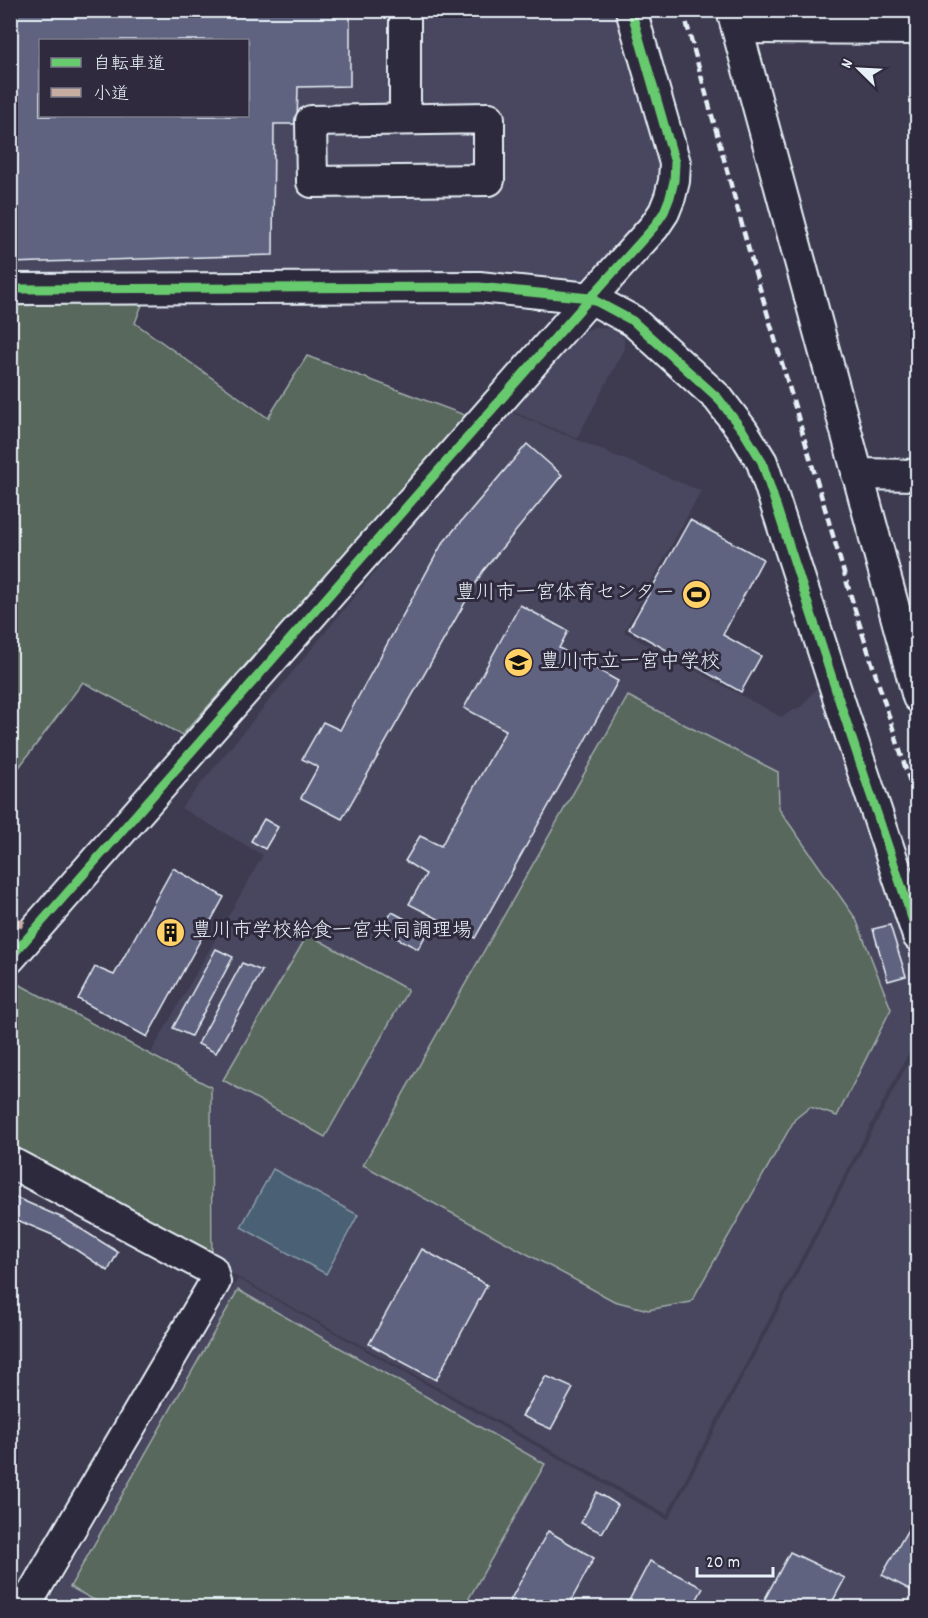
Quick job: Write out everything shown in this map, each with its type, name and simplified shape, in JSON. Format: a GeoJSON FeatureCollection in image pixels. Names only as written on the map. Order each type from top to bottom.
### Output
{"type":"FeatureCollection","features":[{"type":"Feature","properties":{"kind":"street"},"geometry":{"type":"LineString","coordinates":[[405,10],[405,119]]}},
{"type":"Feature","properties":{"kind":"street"},"geometry":{"type":"LineString","coordinates":[[10,958],[654,227],[664,212],[674,181],[675,164],[631,10]]}},
{"type":"Feature","properties":{"kind":"street"},"geometry":{"type":"LineString","coordinates":[[917,695],[735,19],[918,29]]}},
{"type":"Feature","properties":{"kind":"street"},"geometry":{"type":"LineString","coordinates":[[489,118],[489,180],[312,182],[311,121],[405,119],[489,118]]}},
{"type":"Feature","properties":{"kind":"street"},"geometry":{"type":"LineString","coordinates":[[10,289],[479,287],[590,298],[633,321],[718,398],[743,431],[762,462],[918,936]]}},
{"type":"Feature","properties":{"kind":"street"},"geometry":{"type":"LineString","coordinates":[[857,474],[918,476]]}},
{"type":"Feature","properties":{"kind":"street"},"geometry":{"type":"LineString","coordinates":[[10,1162],[212,1270],[215,1282],[24,1608]]}},
{"type":"Feature","properties":{"kind":"shaded area"},"geometry":{"type":"Polygon","coordinates":[[[11,11],[615,11],[661,172],[658,190],[640,228],[586,280],[569,283],[11,276],[11,11]]]}},
{"type":"Feature","properties":{"kind":"shaded area"},"geometry":{"type":"Polygon","coordinates":[[[595,327],[613,329],[624,338],[624,350],[577,438],[509,410],[574,336],[595,327]]]}},
{"type":"Feature","properties":{"kind":"shaded area"},"geometry":{"type":"Polygon","coordinates":[[[507,411],[701,491],[624,632],[781,717],[802,706],[829,673],[917,977],[918,1035],[667,1514],[214,1264],[212,1086],[151,1053],[263,855],[181,808],[507,411]]]}},
{"type":"Feature","properties":{"kind":"shaded area"},"geometry":{"type":"Polygon","coordinates":[[[917,1046],[917,1607],[45,1608],[238,1279],[668,1520],[917,1046]]]}},
{"type":"Feature","properties":{"kind":"shaded area"},"geometry":{"type":"Polygon","coordinates":[[[273,1169],[358,1215],[326,1274],[241,1227],[273,1169]]]}},
{"type":"Feature","properties":{"kind":"green space"},"geometry":{"type":"Polygon","coordinates":[[[143,302],[135,323],[268,418],[307,356],[470,417],[182,735],[83,682],[11,778],[11,306],[143,302]]]}},
{"type":"Feature","properties":{"kind":"green space"},"geometry":{"type":"Polygon","coordinates":[[[628,696],[778,772],[779,809],[856,919],[891,1009],[837,1116],[810,1107],[795,1119],[691,1302],[648,1310],[614,1301],[363,1165],[628,696]]]}},
{"type":"Feature","properties":{"kind":"green space"},"geometry":{"type":"Polygon","coordinates":[[[308,934],[408,990],[325,1137],[223,1080],[308,934]]]}},
{"type":"Feature","properties":{"kind":"green space"},"geometry":{"type":"Polygon","coordinates":[[[11,980],[211,1087],[212,1261],[11,1155],[11,980]]]}},
{"type":"Feature","properties":{"kind":"green space"},"geometry":{"type":"Polygon","coordinates":[[[238,1290],[545,1464],[464,1607],[107,1607],[70,1587],[238,1290]]]}},
{"type":"Feature","properties":{"kind":"building"},"geometry":{"type":"Polygon","coordinates":[[[10,10],[350,10],[350,86],[298,87],[297,124],[274,124],[273,255],[10,263],[10,10]]]}},
{"type":"Feature","properties":{"kind":"building"},"geometry":{"type":"Polygon","coordinates":[[[527,444],[562,475],[483,571],[342,819],[301,798],[318,767],[302,759],[323,722],[340,730],[442,544],[527,444]]]}},
{"type":"Feature","properties":{"kind":"building","name":"豊川市一宮体育センター"},"geometry":{"type":"Polygon","coordinates":[[[690,520],[763,559],[723,635],[761,656],[741,692],[629,629],[690,520]]]}},
{"type":"Feature","properties":{"kind":"building"},"geometry":{"type":"Polygon","coordinates":[[[520,605],[568,631],[559,648],[618,681],[475,938],[409,904],[426,874],[405,861],[420,836],[441,846],[506,730],[464,708],[520,605]]]}},
{"type":"Feature","properties":{"kind":"building"},"geometry":{"type":"Polygon","coordinates":[[[264,819],[278,827],[265,849],[251,841],[264,819]]]}},
{"type":"Feature","properties":{"kind":"building","name":"豊川市学校給食一宮共同調理場"},"geometry":{"type":"Polygon","coordinates":[[[173,868],[224,897],[147,1037],[78,999],[95,967],[114,975],[173,868]]]}},
{"type":"Feature","properties":{"kind":"building"},"geometry":{"type":"Polygon","coordinates":[[[392,912],[428,931],[418,949],[381,930],[392,912]]]}},
{"type":"Feature","properties":{"kind":"building"},"geometry":{"type":"Polygon","coordinates":[[[890,925],[906,976],[888,981],[873,929],[890,925]]]}},
{"type":"Feature","properties":{"kind":"building"},"geometry":{"type":"Polygon","coordinates":[[[216,949],[233,957],[191,1036],[173,1028],[216,949]]]}},
{"type":"Feature","properties":{"kind":"building"},"geometry":{"type":"Polygon","coordinates":[[[242,963],[262,971],[216,1053],[198,1044],[242,963]]]}},
{"type":"Feature","properties":{"kind":"building"},"geometry":{"type":"Polygon","coordinates":[[[10,1195],[65,1219],[118,1252],[108,1271],[55,1236],[10,1217],[10,1195]]]}},
{"type":"Feature","properties":{"kind":"building"},"geometry":{"type":"Polygon","coordinates":[[[422,1249],[487,1285],[436,1380],[369,1344],[422,1249]]]}},
{"type":"Feature","properties":{"kind":"building"},"geometry":{"type":"Polygon","coordinates":[[[546,1376],[573,1388],[551,1429],[522,1416],[546,1376]]]}},
{"type":"Feature","properties":{"kind":"building"},"geometry":{"type":"Polygon","coordinates":[[[597,1492],[618,1505],[602,1533],[581,1523],[597,1492]]]}},
{"type":"Feature","properties":{"kind":"building"},"geometry":{"type":"Polygon","coordinates":[[[918,1512],[918,1594],[882,1575],[918,1512]]]}},
{"type":"Feature","properties":{"kind":"building"},"geometry":{"type":"Polygon","coordinates":[[[548,1531],[594,1558],[567,1608],[506,1608],[548,1531]]]}},
{"type":"Feature","properties":{"kind":"building"},"geometry":{"type":"Polygon","coordinates":[[[790,1552],[845,1578],[829,1608],[760,1608],[790,1552]]]}},
{"type":"Feature","properties":{"kind":"building"},"geometry":{"type":"Polygon","coordinates":[[[650,1561],[703,1588],[692,1608],[625,1608],[650,1561]]]}},
{"type":"Feature","properties":{"kind":"railway"},"geometry":{"type":"LineString","coordinates":[[683,10],[753,265],[855,610],[918,807]]}},
{"type":"Feature","properties":{"kind":"marked path"},"geometry":{"type":"LineString","coordinates":[[10,918],[35,931]]}},
{"type":"Feature","properties":{"kind":"cycle path"},"geometry":{"type":"LineString","coordinates":[[10,958],[654,227],[664,212],[674,181],[675,163],[631,10]]}},
{"type":"Feature","properties":{"kind":"cycle path"},"geometry":{"type":"LineString","coordinates":[[10,289],[479,287],[590,298],[633,321],[718,398],[743,431],[762,462],[918,936]]}},
{"type":"Feature","properties":{"kind":"place","name":"豊川市一宮体育センター"},"geometry":{"type":"Point","coordinates":[696,594]}},
{"type":"Feature","properties":{"kind":"place","name":"豊川市立一宮中学校"},"geometry":{"type":"Point","coordinates":[519,663]}},
{"type":"Feature","properties":{"kind":"place","name":"豊川市学校給食一宮共同調理場"},"geometry":{"type":"Point","coordinates":[171,932]}}]}
